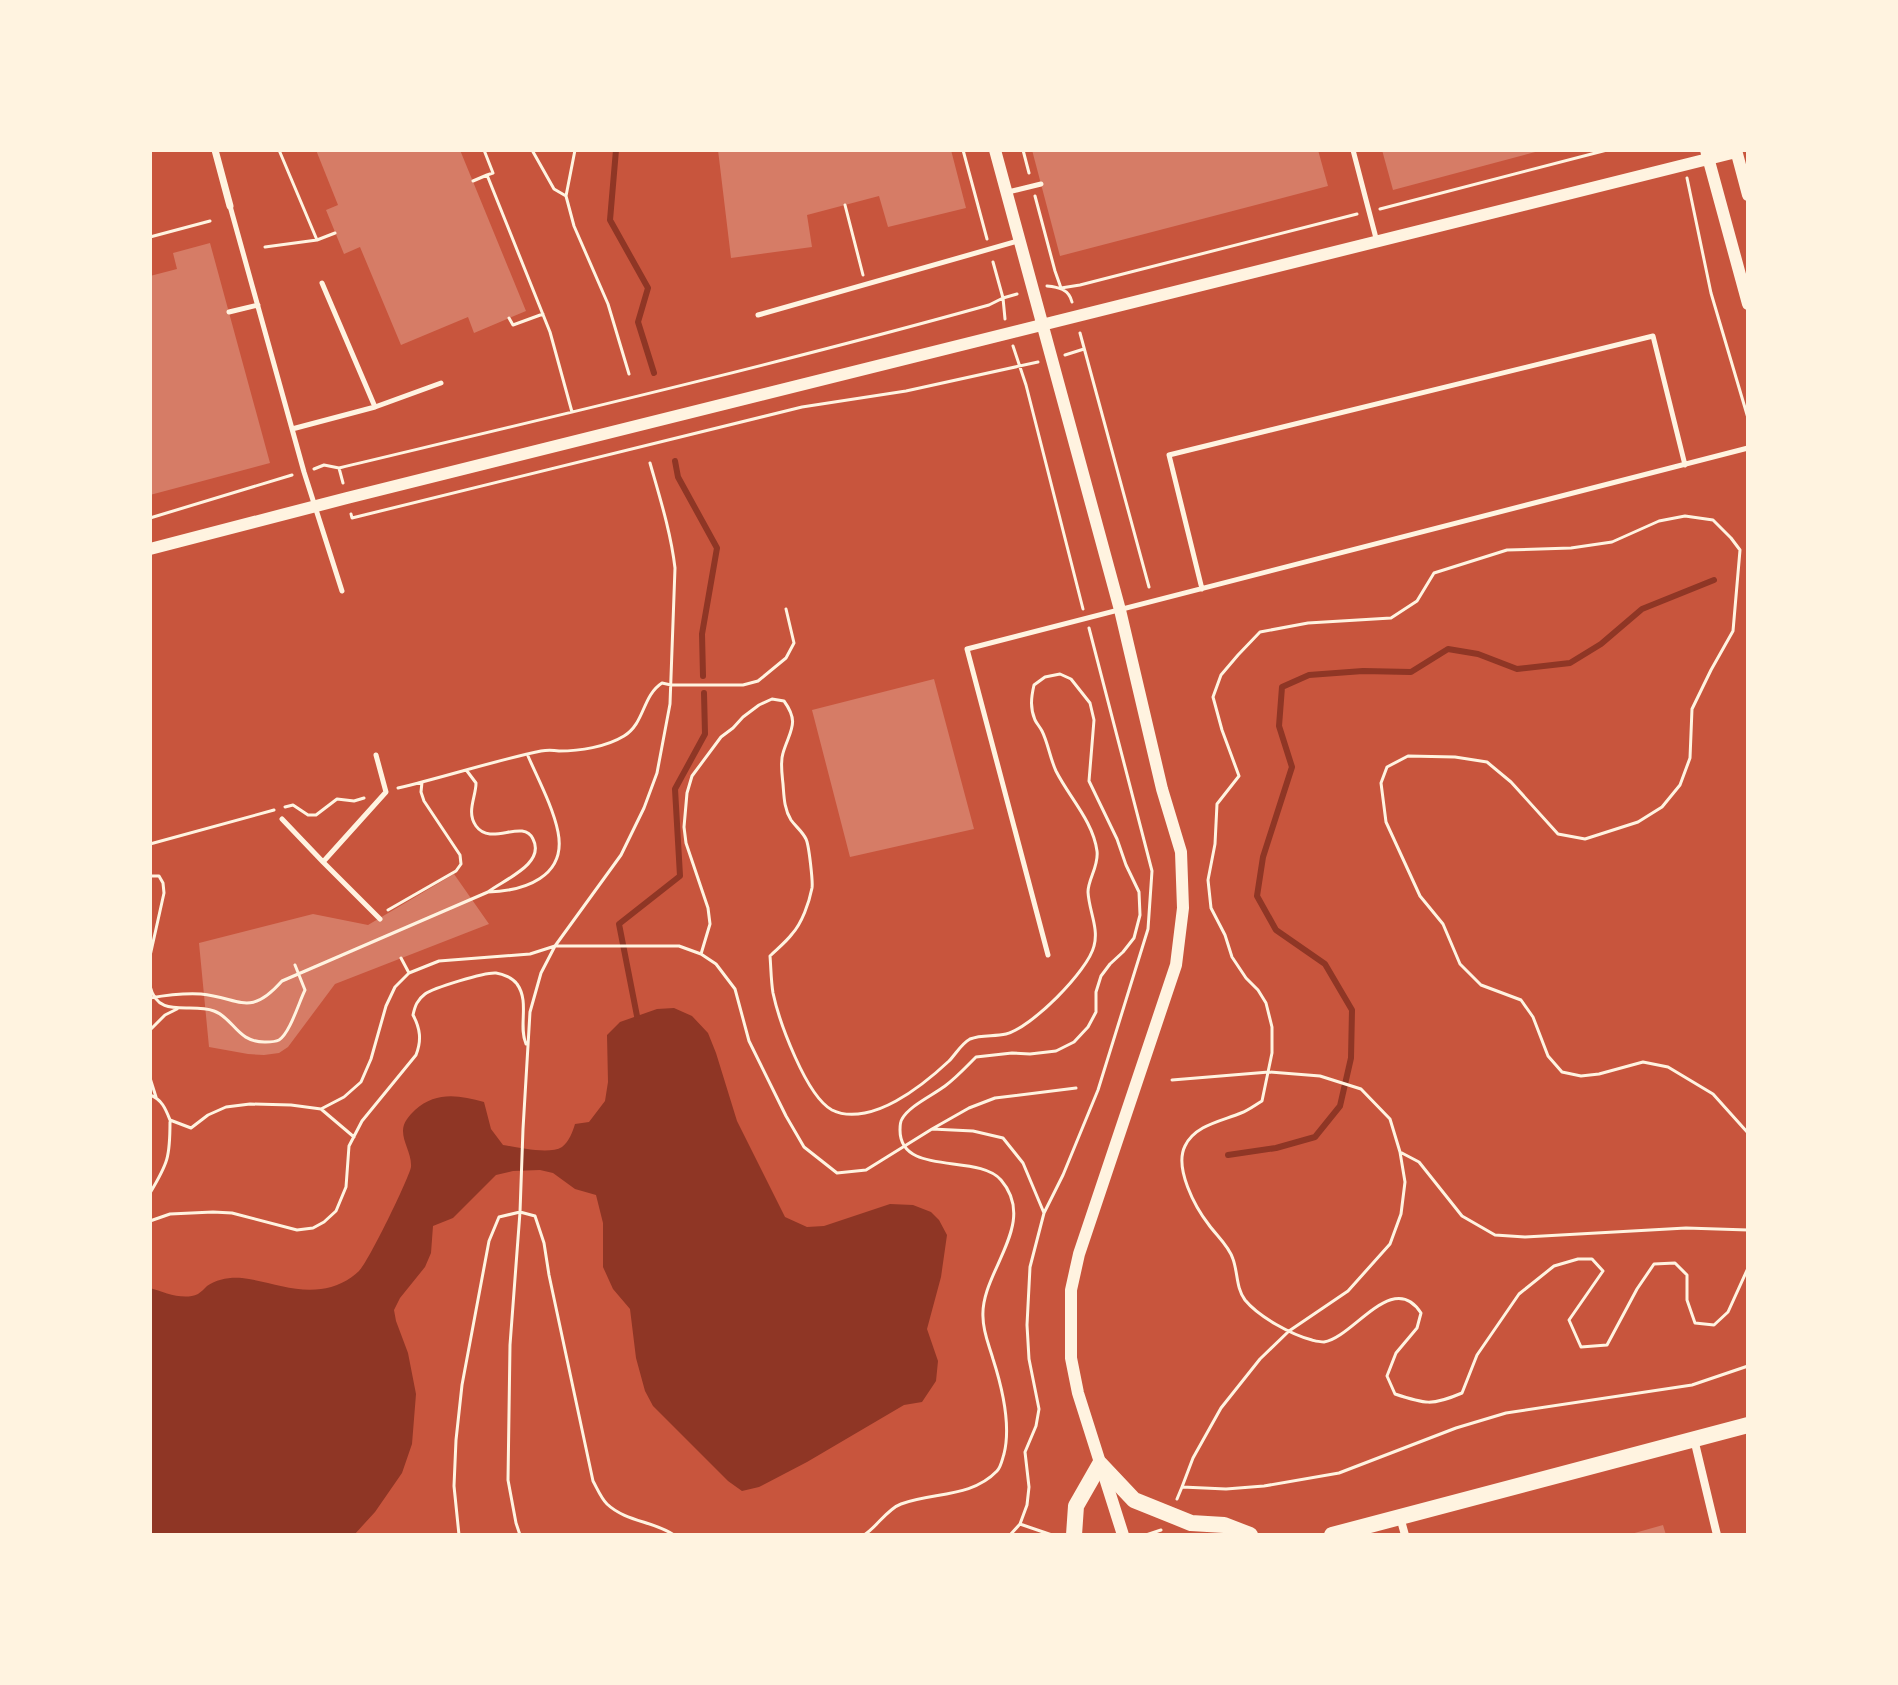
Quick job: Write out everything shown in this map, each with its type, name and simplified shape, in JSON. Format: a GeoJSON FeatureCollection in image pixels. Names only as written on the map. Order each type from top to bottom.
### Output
{"type":"FeatureCollection","features":[{"type":"Feature","properties":{"kind":"main road"},"geometry":{"type":"LineString","coordinates":[[1332,1535],[1748,1425]]}},
{"type":"Feature","properties":{"kind":"main road"},"geometry":{"type":"LineString","coordinates":[[1074,1535],[1076,1506],[1100,1464],[1134,1500],[1191,1523],[1224,1525],[1250,1535]]}},
{"type":"Feature","properties":{"kind":"street"},"geometry":{"type":"LineString","coordinates":[[215,150],[230,206]]}},
{"type":"Feature","properties":{"kind":"street"},"geometry":{"type":"LineString","coordinates":[[995,150],[1120,610],[1162,789],[1181,852],[1183,908],[1176,965],[1079,1254],[1071,1290],[1071,1358],[1078,1393],[1123,1535]]}},
{"type":"Feature","properties":{"kind":"street"},"geometry":{"type":"LineString","coordinates":[[150,549],[1377,242],[1707,154],[1736,151],[1748,195]]}},
{"type":"Feature","properties":{"kind":"street"},"geometry":{"type":"LineString","coordinates":[[1707,154],[1748,304]]}},
{"type":"Feature","properties":{"kind":"street"},"geometry":{"type":"LineString","coordinates":[[1694,1439],[1717,1535]]}},
{"type":"Feature","properties":{"kind":"street"},"geometry":{"type":"LineString","coordinates":[[1400,1517],[1405,1535]]}},
{"type":"Feature","properties":{"kind":"lane"},"geometry":{"type":"LineString","coordinates":[[1353,150],[1377,242]]}},
{"type":"Feature","properties":{"kind":"lane"},"geometry":{"type":"LineString","coordinates":[[1007,193],[1041,184]]}},
{"type":"Feature","properties":{"kind":"lane"},"geometry":{"type":"LineString","coordinates":[[230,206],[314,507],[342,591]]}},
{"type":"Feature","properties":{"kind":"lane"},"geometry":{"type":"LineString","coordinates":[[758,315],[1019,241]]}},
{"type":"Feature","properties":{"kind":"lane"},"geometry":{"type":"LineString","coordinates":[[322,283],[375,407]]}},
{"type":"Feature","properties":{"kind":"lane"},"geometry":{"type":"LineString","coordinates":[[229,312],[258,305]]}},
{"type":"Feature","properties":{"kind":"lane"},"geometry":{"type":"LineString","coordinates":[[1202,589],[1169,455],[1653,336],[1685,465]]}},
{"type":"Feature","properties":{"kind":"lane"},"geometry":{"type":"LineString","coordinates":[[292,429],[375,407],[441,383]]}},
{"type":"Feature","properties":{"kind":"lane"},"geometry":{"type":"LineString","coordinates":[[1048,955],[967,649],[1748,448]]}},
{"type":"Feature","properties":{"kind":"lane"},"geometry":{"type":"LineString","coordinates":[[323,862],[386,792],[376,755]]}},
{"type":"Feature","properties":{"kind":"lane"},"geometry":{"type":"LineString","coordinates":[[282,819],[379,917]]}},
{"type":"Feature","properties":{"kind":"path"},"geometry":{"type":"LineString","coordinates":[[279,150],[317,240]]}},
{"type":"Feature","properties":{"kind":"path"},"geometry":{"type":"LineString","coordinates":[[473,181],[493,173],[484,150]]}},
{"type":"Feature","properties":{"kind":"path"},"geometry":{"type":"LineString","coordinates":[[532,150],[554,189],[566,196]]}},
{"type":"Feature","properties":{"kind":"path"},"geometry":{"type":"LineString","coordinates":[[575,150],[566,196],[574,226],[608,304],[629,374]]}},
{"type":"Feature","properties":{"kind":"path"},"geometry":{"type":"LineString","coordinates":[[963,150],[1003,298],[1004,316]]}},
{"type":"Feature","properties":{"kind":"path"},"geometry":{"type":"LineString","coordinates":[[1023,150],[1055,271],[1061,288],[1071,297]]}},
{"type":"Feature","properties":{"kind":"path"},"geometry":{"type":"LineString","coordinates":[[1388,207],[1607,150]]}},
{"type":"Feature","properties":{"kind":"path"},"geometry":{"type":"LineString","coordinates":[[487,175],[556,349],[572,412]]}},
{"type":"Feature","properties":{"kind":"path"},"geometry":{"type":"LineString","coordinates":[[1689,188],[1711,293],[1748,418]]}},
{"type":"Feature","properties":{"kind":"path"},"geometry":{"type":"LineString","coordinates":[[845,205],[866,285]]}},
{"type":"Feature","properties":{"kind":"path"},"geometry":{"type":"LineString","coordinates":[[1046,286],[1061,288],[1080,285],[1348,216]]}},
{"type":"Feature","properties":{"kind":"path"},"geometry":{"type":"LineString","coordinates":[[150,237],[210,221]]}},
{"type":"Feature","properties":{"kind":"path"},"geometry":{"type":"LineString","coordinates":[[265,247],[317,240],[335,233]]}},
{"type":"Feature","properties":{"kind":"path"},"geometry":{"type":"LineString","coordinates":[[316,468],[324,465],[339,468],[879,336],[989,305],[1015,294]]}},
{"type":"Feature","properties":{"kind":"path"},"geometry":{"type":"LineString","coordinates":[[509,318],[513,325],[543,314]]}},
{"type":"Feature","properties":{"kind":"path"},"geometry":{"type":"LineString","coordinates":[[1080,333],[1149,587]]}},
{"type":"Feature","properties":{"kind":"path"},"geometry":{"type":"LineString","coordinates":[[1074,353],[1084,349]]}},
{"type":"Feature","properties":{"kind":"path"},"geometry":{"type":"LineString","coordinates":[[1010,1535],[1020,1524],[1027,1505],[1029,1487],[1025,1452],[1036,1426],[1039,1409],[1029,1359],[1030,1267],[1044,1213],[1098,1090],[1148,929],[1152,871],[1026,385],[1016,357]]}},
{"type":"Feature","properties":{"kind":"path"},"geometry":{"type":"LineString","coordinates":[[350,511],[352,518],[802,407],[906,391],[1034,363]]}},
{"type":"Feature","properties":{"kind":"path"},"geometry":{"type":"LineString","coordinates":[[520,1535],[508,1480],[510,1345],[530,1012],[541,973],[555,946],[621,855],[657,773],[670,704],[675,568],[650,463]]}},
{"type":"Feature","properties":{"kind":"path"},"geometry":{"type":"LineString","coordinates":[[150,518],[290,476]]}},
{"type":"Feature","properties":{"kind":"path"},"geometry":{"type":"LineString","coordinates":[[1748,1133],[1713,1094],[1668,1067],[1643,1062],[1599,1074],[1581,1076],[1562,1072],[1548,1056],[1533,1017],[1521,1000],[1481,985],[1460,964],[1443,924],[1420,896],[1386,822],[1381,783],[1387,767],[1408,756],[1455,757],[1487,762],[1511,782],[1558,834],[1585,839],[1638,822],[1662,807],[1680,785],[1690,758],[1692,709],[1733,631],[1740,550],[1731,538],[1713,520],[1685,516],[1659,521],[1612,542],[1571,548],[1507,550],[1434,573],[1417,601],[1391,618],[1308,623],[1260,632],[1221,675],[1213,697],[1239,776],[1217,804],[1215,844],[1208,880],[1211,908],[1232,957],[1266,1003],[1272,1027],[1272,1053],[1262,1101],[1244,1112],[1208,1125],[1195,1135],[1185,1146],[1181,1165],[1203,1218],[1223,1241],[1233,1259],[1244,1299],[1265,1317],[1289,1331],[1324,1343],[1340,1335],[1365,1314],[1394,1299],[1407,1299],[1421,1313],[1417,1328],[1396,1353],[1387,1376],[1395,1394],[1420,1402],[1441,1402],[1462,1393],[1477,1355],[1519,1294],[1554,1266],[1578,1259],[1592,1259],[1603,1271],[1569,1320],[1581,1347],[1607,1345],[1654,1264],[1675,1263],[1687,1275],[1687,1300],[1695,1323],[1714,1325],[1728,1312],[1748,1268]]}},
{"type":"Feature","properties":{"kind":"path"},"geometry":{"type":"LineString","coordinates":[[398,788],[550,750],[608,744],[623,737],[636,725],[654,688],[662,683],[743,685],[758,681],[786,658],[794,643],[786,609]]}},
{"type":"Feature","properties":{"kind":"path"},"geometry":{"type":"LineString","coordinates":[[701,954],[710,924],[708,908],[686,843],[684,827],[692,776],[721,737],[751,711],[772,699],[784,701],[791,710],[793,724],[781,770],[785,804],[790,818],[808,843],[812,882],[801,921],[770,956],[772,984],[795,1056],[822,1102],[834,1111],[847,1113],[879,1109],[919,1087],[970,1039],[1007,1034],[1025,1025],[1064,990],[1087,962],[1094,946],[1095,927],[1088,891],[1095,872],[1097,853],[1093,837],[1055,768],[1035,720],[1030,703],[1034,685],[1045,677],[1060,674],[1071,679],[1090,703],[1094,720],[1089,781],[1139,892],[1140,915],[1134,938],[1101,976],[1096,992],[1096,1012],[1088,1027],[1074,1042],[1056,1051],[976,1057],[953,1080],[909,1110],[900,1121],[899,1135],[916,1157],[982,1168],[999,1177],[1009,1191],[1013,1226],[984,1297],[983,1317],[1007,1425],[1006,1447],[1000,1469],[986,1480],[959,1493],[897,1505],[864,1535]]}},
{"type":"Feature","properties":{"kind":"path"},"geometry":{"type":"LineString","coordinates":[[488,892],[526,886],[542,878],[555,863],[558,833],[528,755]]}},
{"type":"Feature","properties":{"kind":"path"},"geometry":{"type":"LineString","coordinates":[[152,997],[204,994],[236,1003],[253,1003],[269,995],[282,981],[488,892],[528,865],[536,849],[535,841],[529,834],[511,831],[492,835],[476,827],[471,809],[476,783],[467,771]]}},
{"type":"Feature","properties":{"kind":"path"},"geometry":{"type":"LineString","coordinates":[[379,917],[456,871],[461,864],[460,855],[424,801],[422,782]]}},
{"type":"Feature","properties":{"kind":"path"},"geometry":{"type":"LineString","coordinates":[[150,844],[293,805],[308,815],[316,815],[337,799],[354,801],[371,796]]}},
{"type":"Feature","properties":{"kind":"path"},"geometry":{"type":"LineString","coordinates":[[150,876],[159,876],[164,893],[150,956]]}},
{"type":"Feature","properties":{"kind":"path"},"geometry":{"type":"LineString","coordinates":[[321,1109],[344,1097],[361,1082],[386,1006],[395,987],[409,973],[439,961],[530,954],[555,946],[679,946],[701,954],[716,964],[735,989],[749,1041],[786,1116],[804,1147],[837,1173],[866,1170],[969,1108],[995,1098],[1076,1088]]}},
{"type":"Feature","properties":{"kind":"path"},"geometry":{"type":"LineString","coordinates":[[401,958],[409,973]]}},
{"type":"Feature","properties":{"kind":"path"},"geometry":{"type":"LineString","coordinates":[[150,1030],[165,1015],[188,1007],[216,1011],[238,1032],[252,1040],[271,1042],[280,1039],[305,990],[295,965]]}},
{"type":"Feature","properties":{"kind":"path"},"geometry":{"type":"LineString","coordinates":[[150,1221],[170,1214],[213,1212],[232,1213],[297,1230],[313,1228],[324,1222],[336,1211],[346,1187],[349,1146],[362,1121],[416,1055],[420,1035],[413,1015],[416,1002],[427,992],[494,972],[507,976],[517,982],[522,994],[522,1036],[527,1048]]}},
{"type":"Feature","properties":{"kind":"path"},"geometry":{"type":"LineString","coordinates":[[150,986],[152,997],[167,1007],[177,1009]]}},
{"type":"Feature","properties":{"kind":"path"},"geometry":{"type":"LineString","coordinates":[[1172,1080],[1269,1072],[1320,1076],[1361,1089],[1390,1119],[1405,1182],[1401,1214],[1390,1244],[1348,1291],[1289,1331],[1260,1359],[1221,1408],[1193,1458],[1176,1501]]}},
{"type":"Feature","properties":{"kind":"path"},"geometry":{"type":"LineString","coordinates":[[150,1078],[156,1097],[165,1107],[170,1120],[166,1165],[150,1193]]}},
{"type":"Feature","properties":{"kind":"path"},"geometry":{"type":"LineString","coordinates":[[150,1095],[156,1097]]}},
{"type":"Feature","properties":{"kind":"path"},"geometry":{"type":"LineString","coordinates":[[170,1120],[191,1128],[208,1115],[226,1107],[291,1105],[321,1109],[354,1137]]}},
{"type":"Feature","properties":{"kind":"path"},"geometry":{"type":"LineString","coordinates":[[932,1129],[973,1131],[1003,1138],[1023,1163],[1044,1213]]}},
{"type":"Feature","properties":{"kind":"path"},"geometry":{"type":"LineString","coordinates":[[1400,1152],[1419,1162],[1462,1216],[1495,1235],[1525,1237],[1686,1228],[1748,1230]]}},
{"type":"Feature","properties":{"kind":"path"},"geometry":{"type":"LineString","coordinates":[[459,1535],[454,1486],[456,1440],[465,1370],[489,1241],[499,1217],[520,1212],[535,1216],[544,1243],[593,1481],[606,1503],[626,1517],[665,1529],[674,1535]]}},
{"type":"Feature","properties":{"kind":"path"},"geometry":{"type":"LineString","coordinates":[[1182,1487],[1226,1489],[1264,1486],[1339,1473],[1456,1428],[1506,1413],[1692,1385],[1748,1366]]}},
{"type":"Feature","properties":{"kind":"path"},"geometry":{"type":"LineString","coordinates":[[1020,1524],[1052,1535]]}},
{"type":"Feature","properties":{"kind":"path"},"geometry":{"type":"LineString","coordinates":[[1146,1535],[1164,1528]]}},
{"type":"Feature","properties":{"kind":"shaded area"},"geometry":{"type":"Polygon","coordinates":[[[674,1008],[692,1016],[708,1033],[737,1121],[785,1217],[807,1227],[824,1226],[890,1204],[913,1205],[931,1212],[939,1220],[947,1235],[941,1277],[927,1329],[938,1361],[936,1381],[922,1402],[904,1405],[807,1462],[759,1487],[742,1491],[728,1481],[653,1406],[645,1391],[636,1358],[630,1309],[613,1289],[603,1267],[603,1223],[596,1195],[575,1189],[553,1173],[513,1171],[496,1175],[453,1218],[433,1226],[431,1253],[425,1267],[394,1310],[408,1353],[416,1394],[412,1444],[402,1473],[375,1512],[354,1535],[150,1535],[150,1288],[186,1297],[228,1278],[311,1290],[331,1287],[346,1280],[359,1271],[371,1253],[409,1174],[411,1162],[403,1128],[415,1110],[439,1097],[484,1102],[491,1129],[503,1145],[533,1150],[562,1147],[575,1124],[589,1122],[605,1101],[608,1082],[607,1035],[620,1022],[657,1009],[674,1008]]]}},
{"type":"Feature","properties":{"kind":"building"},"geometry":{"type":"Polygon","coordinates":[[[316,150],[460,150],[526,311],[474,333],[468,317],[401,345],[360,247],[344,254],[326,210],[338,205],[316,150]]]}},
{"type":"Feature","properties":{"kind":"building"},"geometry":{"type":"Polygon","coordinates":[[[718,150],[951,150],[966,208],[888,227],[879,196],[807,215],[812,247],[731,258],[718,150]]]}},
{"type":"Feature","properties":{"kind":"building"},"geometry":{"type":"Polygon","coordinates":[[[1032,150],[1318,150],[1328,186],[1060,256],[1032,150]]]}},
{"type":"Feature","properties":{"kind":"building"},"geometry":{"type":"Polygon","coordinates":[[[1382,150],[1538,150],[1539,151],[1393,190],[1382,150]]]}},
{"type":"Feature","properties":{"kind":"building"},"geometry":{"type":"Polygon","coordinates":[[[210,243],[270,463],[150,495],[150,276],[177,269],[173,253],[210,243]]]}},
{"type":"Feature","properties":{"kind":"building"},"geometry":{"type":"Polygon","coordinates":[[[934,679],[974,829],[850,857],[812,710],[934,679]]]}},
{"type":"Feature","properties":{"kind":"building"},"geometry":{"type":"Polygon","coordinates":[[[454,874],[489,924],[335,984],[288,1047],[279,1053],[248,1054],[209,1047],[199,943],[313,914],[368,925],[454,874]]]}},
{"type":"Feature","properties":{"kind":"building"},"geometry":{"type":"Polygon","coordinates":[[[1663,1525],[1666,1535],[1631,1535],[1631,1534],[1663,1525]]]}},
{"type":"Feature","properties":{"kind":"waterway"},"geometry":{"type":"LineString","coordinates":[[616,150],[610,220],[648,288],[638,322],[654,373]]}},
{"type":"Feature","properties":{"kind":"waterway"},"geometry":{"type":"LineString","coordinates":[[675,461],[678,477],[717,548],[702,634],[703,676]]}},
{"type":"Feature","properties":{"kind":"waterway"},"geometry":{"type":"LineString","coordinates":[[1228,1155],[1276,1148],[1315,1137],[1340,1106],[1351,1058],[1352,1010],[1325,964],[1276,930],[1257,896],[1263,857],[1292,767],[1279,726],[1282,687],[1309,675],[1363,671],[1411,672],[1448,649],[1478,654],[1517,669],[1570,663],[1601,644],[1642,609],[1714,580]]}},
{"type":"Feature","properties":{"kind":"waterway"},"geometry":{"type":"LineString","coordinates":[[637,1016],[619,924],[680,876],[675,789],[705,734],[704,693]]}}]}
